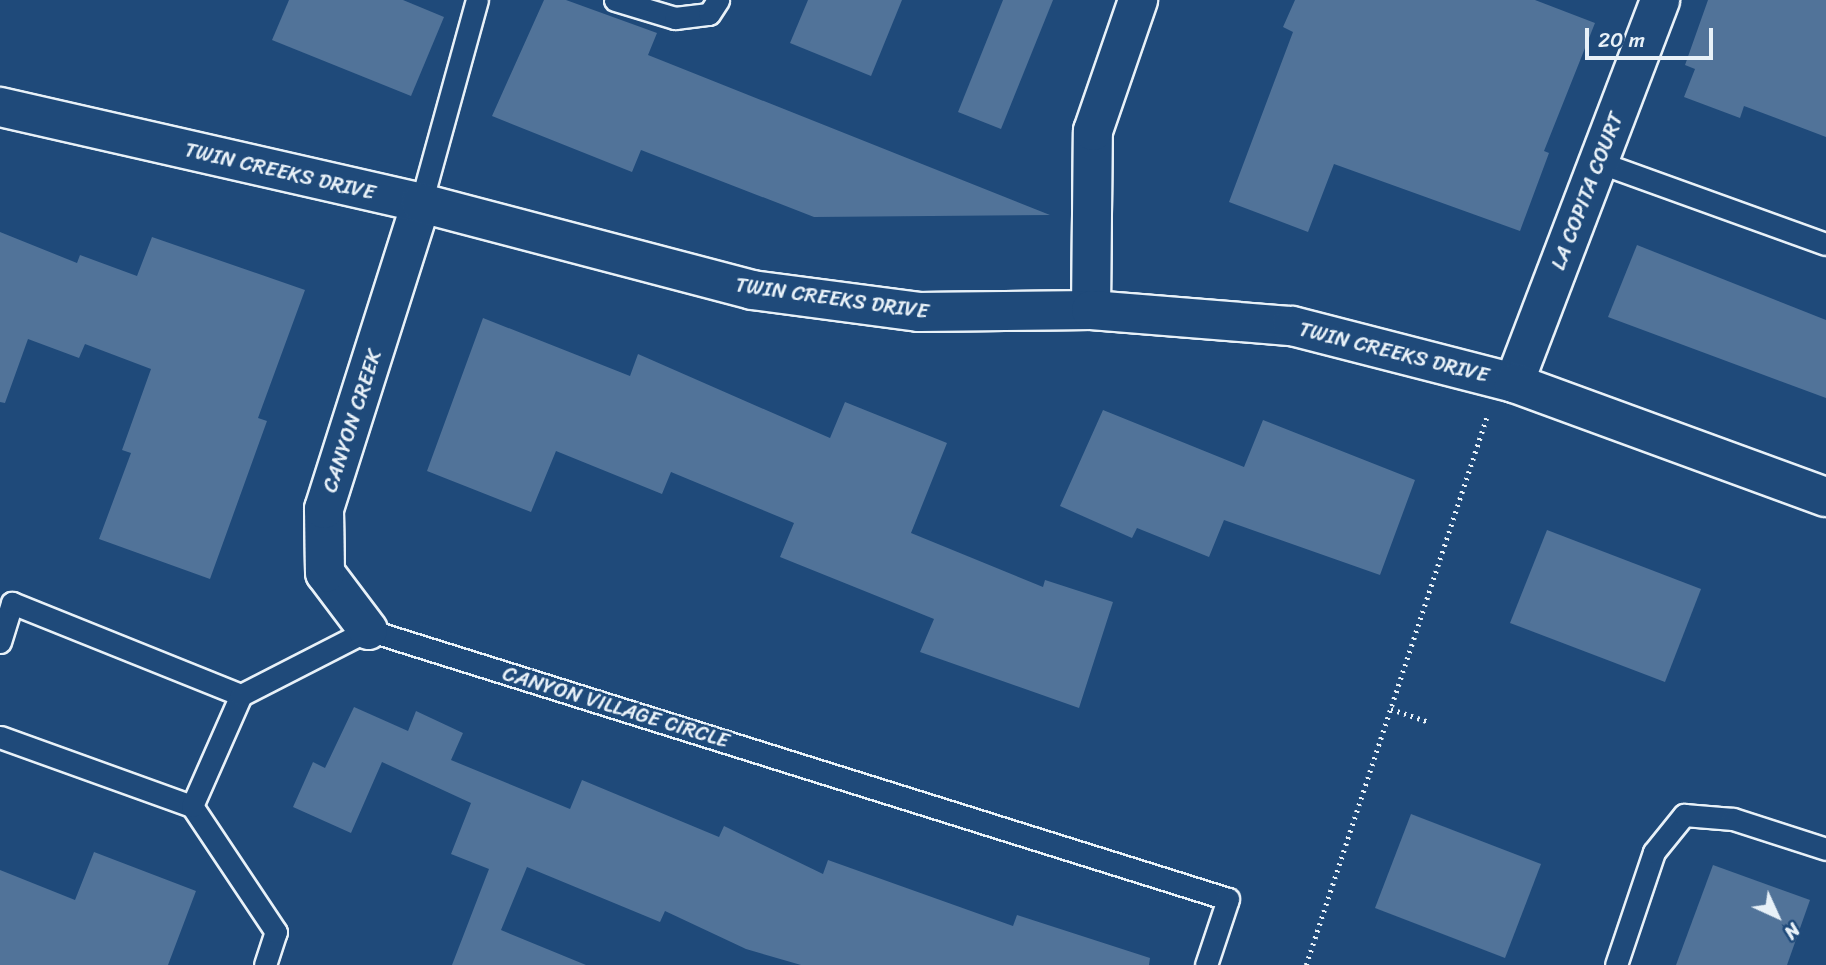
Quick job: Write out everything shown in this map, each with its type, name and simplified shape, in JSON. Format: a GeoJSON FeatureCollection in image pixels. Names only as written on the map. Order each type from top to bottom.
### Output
{"type":"FeatureCollection","features":[{"type":"Feature","properties":{"kind":"street"},"geometry":{"type":"LineString","coordinates":[[1091,310],[1093,131],[1138,0]]}},
{"type":"Feature","properties":{"kind":"street","name":"LA COPITA COURT"},"geometry":{"type":"LineString","coordinates":[[1507,381],[1598,162],[1660,0]]}},
{"type":"Feature","properties":{"kind":"street","name":"TWIN CREEKS DRIVE"},"geometry":{"type":"LineString","coordinates":[[0,107],[421,203],[752,290],[919,312],[1091,310],[1292,326],[1507,381],[1826,496]]}},
{"type":"Feature","properties":{"kind":"street","name":"CANYON CREEK"},"geometry":{"type":"LineString","coordinates":[[368,630],[325,573],[324,509],[421,203]]}},
{"type":"Feature","properties":{"kind":"lane"},"geometry":{"type":"LineString","coordinates":[[421,203],[477,0]]}},
{"type":"Feature","properties":{"kind":"lane"},"geometry":{"type":"LineString","coordinates":[[615,0],[675,18],[709,14],[718,0]]}},
{"type":"Feature","properties":{"kind":"lane"},"geometry":{"type":"LineString","coordinates":[[1598,162],[1826,244]]}},
{"type":"Feature","properties":{"kind":"lane"},"geometry":{"type":"LineString","coordinates":[[0,642],[12,603],[241,695]]}},
{"type":"Feature","properties":{"kind":"lane"},"geometry":{"type":"LineString","coordinates":[[192,806],[241,695],[368,630]]}},
{"type":"Feature","properties":{"kind":"lane","name":"CANYON VILLAGE CIRCLE"},"geometry":{"type":"LineString","coordinates":[[368,630],[1228,900],[1206,965]]}},
{"type":"Feature","properties":{"kind":"lane"},"geometry":{"type":"LineString","coordinates":[[0,737],[192,806],[276,932],[265,965]]}},
{"type":"Feature","properties":{"kind":"lane"},"geometry":{"type":"LineString","coordinates":[[1616,965],[1654,852],[1684,815],[1733,819],[1826,849]]}},
{"type":"Feature","properties":{"kind":"path"},"geometry":{"type":"LineString","coordinates":[[1306,965],[1391,709],[1507,381]]}},
{"type":"Feature","properties":{"kind":"path"},"geometry":{"type":"LineString","coordinates":[[1391,709],[1429,722]]}},
{"type":"Feature","properties":{"kind":"building"},"geometry":{"type":"Polygon","coordinates":[[[289,0],[403,0],[444,17],[411,96],[272,40],[289,0]]]}},
{"type":"Feature","properties":{"kind":"building"},"geometry":{"type":"Polygon","coordinates":[[[544,0],[566,0],[657,33],[648,55],[1050,215],[814,217],[641,150],[632,172],[492,116],[544,0]]]}},
{"type":"Feature","properties":{"kind":"building"},"geometry":{"type":"Polygon","coordinates":[[[808,0],[902,0],[871,76],[790,43],[808,0]]]}},
{"type":"Feature","properties":{"kind":"building"},"geometry":{"type":"Polygon","coordinates":[[[1003,0],[1053,0],[1001,129],[958,112],[1003,0]]]}},
{"type":"Feature","properties":{"kind":"building"},"geometry":{"type":"Polygon","coordinates":[[[1295,0],[1535,0],[1595,23],[1544,151],[1549,153],[1520,231],[1334,164],[1308,232],[1229,202],[1293,32],[1283,27],[1295,0]]]}},
{"type":"Feature","properties":{"kind":"building"},"geometry":{"type":"Polygon","coordinates":[[[1708,0],[1826,0],[1826,137],[1744,106],[1740,118],[1684,97],[1695,69],[1685,65],[1708,0]]]}},
{"type":"Feature","properties":{"kind":"building"},"geometry":{"type":"Polygon","coordinates":[[[0,232],[77,263],[80,255],[137,276],[152,237],[305,290],[258,418],[267,421],[210,579],[99,539],[131,453],[122,450],[151,369],[85,344],[79,358],[28,339],[5,403],[0,402],[0,232]]]}},
{"type":"Feature","properties":{"kind":"building"},"geometry":{"type":"Polygon","coordinates":[[[1637,245],[1826,320],[1826,398],[1608,317],[1637,245]]]}},
{"type":"Feature","properties":{"kind":"building"},"geometry":{"type":"Polygon","coordinates":[[[483,318],[630,376],[638,354],[830,438],[845,402],[947,443],[911,533],[1043,587],[1045,580],[1113,602],[1079,708],[920,652],[934,619],[780,557],[794,523],[671,472],[662,494],[556,451],[531,512],[427,471],[483,318]]]}},
{"type":"Feature","properties":{"kind":"building"},"geometry":{"type":"Polygon","coordinates":[[[1103,410],[1244,467],[1263,420],[1415,480],[1380,575],[1224,520],[1209,557],[1137,528],[1132,538],[1060,506],[1103,410]]]}},
{"type":"Feature","properties":{"kind":"building"},"geometry":{"type":"Polygon","coordinates":[[[1547,530],[1701,589],[1665,682],[1510,623],[1547,530]]]}},
{"type":"Feature","properties":{"kind":"building"},"geometry":{"type":"Polygon","coordinates":[[[354,707],[408,731],[416,711],[463,733],[451,760],[570,809],[582,780],[719,837],[724,826],[823,874],[828,860],[1013,926],[1017,915],[1150,958],[1149,965],[801,965],[746,949],[665,911],[660,922],[527,867],[501,930],[586,965],[452,965],[489,869],[451,854],[471,803],[382,762],[351,833],[293,807],[313,762],[325,768],[354,707]]]}},
{"type":"Feature","properties":{"kind":"building"},"geometry":{"type":"Polygon","coordinates":[[[1411,814],[1541,864],[1505,958],[1375,908],[1411,814]]]}},
{"type":"Feature","properties":{"kind":"building"},"geometry":{"type":"Polygon","coordinates":[[[94,852],[196,891],[168,965],[0,965],[0,870],[75,900],[94,852]]]}},
{"type":"Feature","properties":{"kind":"building"},"geometry":{"type":"Polygon","coordinates":[[[1713,865],[1810,900],[1787,965],[1676,965],[1713,865]]]}}]}
